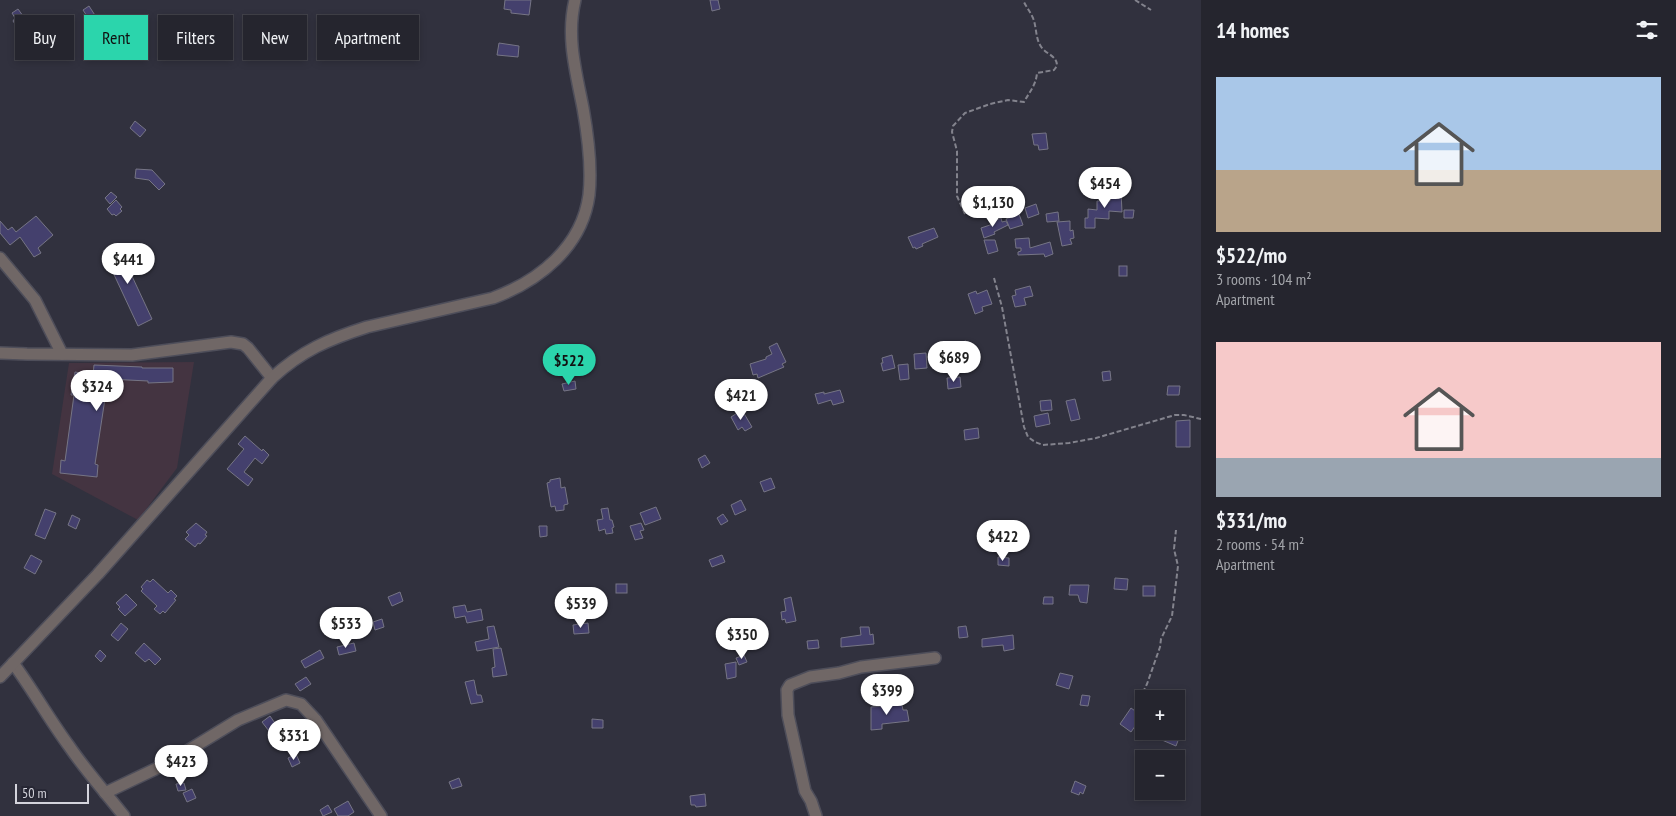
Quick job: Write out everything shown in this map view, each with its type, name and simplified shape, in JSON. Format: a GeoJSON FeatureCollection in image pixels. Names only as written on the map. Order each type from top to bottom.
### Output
{"type":"FeatureCollection","features":[{"type":"Feature","properties":{"kind":"street"},"geometry":{"type":"LineString","coordinates":[[0,677],[98,574],[272,378],[299,356],[334,338],[367,327],[508,293],[536,277],[562,254],[580,225],[589,196],[589,156],[583,109],[571,46],[570,31],[575,0]]}},
{"type":"Feature","properties":{"kind":"street"},"geometry":{"type":"LineString","coordinates":[[0,258],[35,300],[62,354]]}},
{"type":"Feature","properties":{"kind":"street"},"geometry":{"type":"LineString","coordinates":[[0,352],[132,355],[231,342],[243,344],[248,348],[272,378]]}},
{"type":"Feature","properties":{"kind":"street"},"geometry":{"type":"LineString","coordinates":[[816,816],[805,791],[788,715],[788,690],[790,685],[810,677],[839,673],[862,667],[935,658]]}},
{"type":"Feature","properties":{"kind":"street"},"geometry":{"type":"LineString","coordinates":[[13,663],[67,744],[95,782],[124,816]]}},
{"type":"Feature","properties":{"kind":"street"},"geometry":{"type":"LineString","coordinates":[[105,793],[166,764],[238,720],[286,700],[301,704],[316,720],[381,816]]}},
{"type":"Feature","properties":{"kind":"path"},"geometry":{"type":"LineString","coordinates":[[965,214],[957,196],[957,158],[952,132],[953,126],[964,113],[981,107],[1001,101],[1024,102],[1029,91],[1036,85],[1037,73],[1054,70],[1057,66],[1054,57],[1042,48],[1036,36],[1032,16],[1026,10],[1023,0]]}},
{"type":"Feature","properties":{"kind":"path"},"geometry":{"type":"LineString","coordinates":[[1135,0],[1150,10]]}},
{"type":"Feature","properties":{"kind":"path"},"geometry":{"type":"LineString","coordinates":[[994,278],[1002,307],[1024,427],[1028,437],[1035,442],[1043,444],[1079,442],[1175,415],[1201,419]]}},
{"type":"Feature","properties":{"kind":"path"},"geometry":{"type":"LineString","coordinates":[[1144,690],[1160,647],[1161,639],[1172,616],[1178,566],[1174,550],[1176,530]]}},
{"type":"Feature","properties":{"kind":"shaded area"},"geometry":{"type":"Polygon","coordinates":[[[194,362],[177,468],[138,520],[52,474],[69,363],[194,362]]]}},
{"type":"Feature","properties":{"kind":"building"},"geometry":{"type":"Polygon","coordinates":[[[505,0],[531,0],[529,15],[511,13],[511,10],[504,9],[505,0]]]}},
{"type":"Feature","properties":{"kind":"building"},"geometry":{"type":"Polygon","coordinates":[[[710,0],[718,0],[720,9],[712,11],[710,0]]]}},
{"type":"Feature","properties":{"kind":"building"},"geometry":{"type":"Polygon","coordinates":[[[89,6],[95,15],[86,15],[83,10],[89,6]]]}},
{"type":"Feature","properties":{"kind":"building"},"geometry":{"type":"Polygon","coordinates":[[[18,9],[22,15],[15,15],[15,18],[12,13],[18,9]]]}},
{"type":"Feature","properties":{"kind":"building"},"geometry":{"type":"Polygon","coordinates":[[[499,43],[519,46],[518,57],[497,55],[499,43]]]}},
{"type":"Feature","properties":{"kind":"building"},"geometry":{"type":"Polygon","coordinates":[[[135,121],[146,130],[140,137],[130,128],[135,121]]]}},
{"type":"Feature","properties":{"kind":"building"},"geometry":{"type":"Polygon","coordinates":[[[1046,133],[1048,149],[1039,150],[1038,145],[1034,145],[1032,134],[1046,133]]]}},
{"type":"Feature","properties":{"kind":"building"},"geometry":{"type":"Polygon","coordinates":[[[136,169],[152,170],[165,184],[159,190],[149,180],[135,178],[136,169]]]}},
{"type":"Feature","properties":{"kind":"building"},"geometry":{"type":"Polygon","coordinates":[[[1111,191],[1121,191],[1122,212],[1109,211],[1109,219],[1095,218],[1095,228],[1085,228],[1085,218],[1088,218],[1088,209],[1097,210],[1097,201],[1110,201],[1111,191]]]}},
{"type":"Feature","properties":{"kind":"building"},"geometry":{"type":"Polygon","coordinates":[[[111,192],[117,197],[110,204],[105,198],[111,192]]]}},
{"type":"Feature","properties":{"kind":"building"},"geometry":{"type":"Polygon","coordinates":[[[116,200],[122,207],[120,209],[122,211],[116,216],[112,215],[107,209],[116,200]]]}},
{"type":"Feature","properties":{"kind":"building"},"geometry":{"type":"Polygon","coordinates":[[[1036,204],[1039,214],[1028,218],[1025,208],[1036,204]]]}},
{"type":"Feature","properties":{"kind":"building"},"geometry":{"type":"Polygon","coordinates":[[[1124,210],[1134,210],[1133,218],[1124,218],[1124,210]]]}},
{"type":"Feature","properties":{"kind":"building"},"geometry":{"type":"Polygon","coordinates":[[[1058,212],[1059,221],[1047,222],[1046,214],[1058,212]]]}},
{"type":"Feature","properties":{"kind":"building"},"geometry":{"type":"Polygon","coordinates":[[[1019,214],[1023,225],[1010,229],[1006,219],[1019,214]]]}},
{"type":"Feature","properties":{"kind":"building"},"geometry":{"type":"Polygon","coordinates":[[[36,216],[53,235],[38,248],[41,253],[34,257],[20,237],[10,245],[0,233],[0,221],[8,230],[12,227],[16,232],[36,216]]]}},
{"type":"Feature","properties":{"kind":"building"},"geometry":{"type":"Polygon","coordinates":[[[1001,218],[1002,222],[1006,221],[1008,225],[994,232],[995,234],[984,238],[981,228],[993,224],[992,222],[1001,218]]]}},
{"type":"Feature","properties":{"kind":"building"},"geometry":{"type":"Polygon","coordinates":[[[1070,221],[1070,231],[1073,230],[1074,238],[1070,239],[1072,244],[1062,246],[1057,222],[1070,221]]]}},
{"type":"Feature","properties":{"kind":"building"},"geometry":{"type":"Polygon","coordinates":[[[934,228],[938,237],[922,244],[923,246],[916,249],[915,247],[913,248],[908,237],[934,228]]]}},
{"type":"Feature","properties":{"kind":"building"},"geometry":{"type":"Polygon","coordinates":[[[1029,238],[1030,248],[1050,242],[1053,254],[1045,257],[1044,254],[1018,255],[1021,248],[1016,248],[1015,239],[1029,238]]]}},
{"type":"Feature","properties":{"kind":"building"},"geometry":{"type":"Polygon","coordinates":[[[984,240],[995,240],[998,251],[988,254],[984,240]]]}},
{"type":"Feature","properties":{"kind":"building"},"geometry":{"type":"Polygon","coordinates":[[[117,244],[152,319],[138,326],[103,251],[117,244]]]}},
{"type":"Feature","properties":{"kind":"building"},"geometry":{"type":"Polygon","coordinates":[[[1119,266],[1127,266],[1127,276],[1119,276],[1119,266]]]}},
{"type":"Feature","properties":{"kind":"building"},"geometry":{"type":"Polygon","coordinates":[[[1030,286],[1033,296],[1024,298],[1026,305],[1015,307],[1012,296],[1016,295],[1015,290],[1030,286]]]}},
{"type":"Feature","properties":{"kind":"building"},"geometry":{"type":"Polygon","coordinates":[[[987,290],[992,304],[982,307],[983,311],[975,314],[968,294],[976,291],[977,294],[987,290]]]}},
{"type":"Feature","properties":{"kind":"building"},"geometry":{"type":"Polygon","coordinates":[[[966,341],[968,348],[957,351],[955,344],[966,341]]]}},
{"type":"Feature","properties":{"kind":"building"},"geometry":{"type":"Polygon","coordinates":[[[777,343],[786,362],[782,364],[784,367],[758,378],[757,374],[753,375],[750,364],[766,359],[766,357],[772,354],[769,347],[777,343]]]}},
{"type":"Feature","properties":{"kind":"building"},"geometry":{"type":"Polygon","coordinates":[[[926,353],[927,368],[915,369],[914,354],[926,353]]]}},
{"type":"Feature","properties":{"kind":"building"},"geometry":{"type":"Polygon","coordinates":[[[892,355],[895,368],[883,371],[882,358],[892,355]]]}},
{"type":"Feature","properties":{"kind":"building"},"geometry":{"type":"Polygon","coordinates":[[[908,364],[909,379],[900,380],[898,365],[908,364]]]}},
{"type":"Feature","properties":{"kind":"building"},"geometry":{"type":"Polygon","coordinates":[[[94,365],[173,368],[173,382],[148,383],[148,381],[108,379],[95,464],[98,465],[97,477],[60,473],[61,460],[65,461],[74,395],[71,395],[75,372],[93,375],[94,365]]]}},
{"type":"Feature","properties":{"kind":"building"},"geometry":{"type":"Polygon","coordinates":[[[1110,371],[1111,380],[1103,381],[1102,372],[1110,371]]]}},
{"type":"Feature","properties":{"kind":"building"},"geometry":{"type":"Polygon","coordinates":[[[960,377],[961,387],[948,389],[947,378],[960,377]]]}},
{"type":"Feature","properties":{"kind":"building"},"geometry":{"type":"Polygon","coordinates":[[[575,381],[576,389],[564,391],[562,384],[575,381]]]}},
{"type":"Feature","properties":{"kind":"building"},"geometry":{"type":"Polygon","coordinates":[[[1168,386],[1180,386],[1179,395],[1167,395],[1168,386]]]}},
{"type":"Feature","properties":{"kind":"building"},"geometry":{"type":"Polygon","coordinates":[[[840,390],[844,402],[833,405],[831,400],[818,404],[815,394],[840,390]]]}},
{"type":"Feature","properties":{"kind":"building"},"geometry":{"type":"Polygon","coordinates":[[[1075,399],[1080,419],[1071,421],[1066,401],[1075,399]]]}},
{"type":"Feature","properties":{"kind":"building"},"geometry":{"type":"Polygon","coordinates":[[[1051,400],[1052,410],[1041,411],[1040,401],[1051,400]]]}},
{"type":"Feature","properties":{"kind":"building"},"geometry":{"type":"Polygon","coordinates":[[[742,410],[752,427],[745,431],[742,427],[738,430],[731,417],[742,410]]]}},
{"type":"Feature","properties":{"kind":"building"},"geometry":{"type":"Polygon","coordinates":[[[1048,413],[1050,424],[1036,427],[1034,416],[1048,413]]]}},
{"type":"Feature","properties":{"kind":"building"},"geometry":{"type":"Polygon","coordinates":[[[1190,420],[1190,447],[1176,447],[1176,421],[1190,420]]]}},
{"type":"Feature","properties":{"kind":"building"},"geometry":{"type":"Polygon","coordinates":[[[978,428],[979,438],[965,440],[964,430],[978,428]]]}},
{"type":"Feature","properties":{"kind":"building"},"geometry":{"type":"Polygon","coordinates":[[[245,436],[269,455],[262,464],[255,458],[244,472],[253,479],[248,486],[227,469],[244,449],[238,444],[245,436]]]}},
{"type":"Feature","properties":{"kind":"building"},"geometry":{"type":"Polygon","coordinates":[[[705,455],[710,463],[702,468],[698,459],[705,455]]]}},
{"type":"Feature","properties":{"kind":"building"},"geometry":{"type":"Polygon","coordinates":[[[560,478],[561,488],[565,487],[568,504],[564,505],[564,510],[556,511],[555,506],[551,507],[547,483],[550,480],[560,478]]]}},
{"type":"Feature","properties":{"kind":"building"},"geometry":{"type":"Polygon","coordinates":[[[771,478],[775,488],[764,492],[760,482],[771,478]]]}},
{"type":"Feature","properties":{"kind":"building"},"geometry":{"type":"Polygon","coordinates":[[[741,500],[746,510],[735,515],[731,505],[741,500]]]}},
{"type":"Feature","properties":{"kind":"building"},"geometry":{"type":"Polygon","coordinates":[[[656,507],[661,519],[645,525],[640,513],[656,507]]]}},
{"type":"Feature","properties":{"kind":"building"},"geometry":{"type":"Polygon","coordinates":[[[608,508],[610,520],[612,520],[614,527],[612,528],[613,533],[606,534],[605,529],[599,531],[597,520],[603,519],[601,509],[608,508]]]}},
{"type":"Feature","properties":{"kind":"building"},"geometry":{"type":"Polygon","coordinates":[[[45,509],[56,513],[45,539],[35,535],[45,509]]]}},
{"type":"Feature","properties":{"kind":"building"},"geometry":{"type":"Polygon","coordinates":[[[723,514],[728,521],[721,525],[717,518],[723,514]]]}},
{"type":"Feature","properties":{"kind":"building"},"geometry":{"type":"Polygon","coordinates":[[[72,515],[80,519],[76,529],[68,525],[72,515]]]}},
{"type":"Feature","properties":{"kind":"building"},"geometry":{"type":"Polygon","coordinates":[[[196,523],[207,532],[205,535],[207,536],[195,547],[185,539],[189,535],[186,532],[196,523]]]}},
{"type":"Feature","properties":{"kind":"building"},"geometry":{"type":"Polygon","coordinates":[[[641,523],[644,530],[640,531],[643,538],[635,540],[630,526],[641,523]]]}},
{"type":"Feature","properties":{"kind":"building"},"geometry":{"type":"Polygon","coordinates":[[[539,526],[547,526],[547,536],[540,537],[539,526]]]}},
{"type":"Feature","properties":{"kind":"building"},"geometry":{"type":"Polygon","coordinates":[[[31,555],[42,561],[35,574],[24,568],[31,555]]]}},
{"type":"Feature","properties":{"kind":"building"},"geometry":{"type":"Polygon","coordinates":[[[722,555],[725,562],[712,567],[709,560],[722,555]]]}},
{"type":"Feature","properties":{"kind":"building"},"geometry":{"type":"Polygon","coordinates":[[[998,557],[1009,558],[1009,566],[998,565],[998,557]]]}},
{"type":"Feature","properties":{"kind":"building"},"geometry":{"type":"Polygon","coordinates":[[[1115,578],[1128,579],[1127,590],[1114,589],[1115,578]]]}},
{"type":"Feature","properties":{"kind":"building"},"geometry":{"type":"Polygon","coordinates":[[[153,579],[168,593],[171,590],[177,596],[165,613],[163,611],[160,614],[154,609],[157,606],[141,591],[143,589],[141,587],[147,580],[150,582],[153,579]]]}},
{"type":"Feature","properties":{"kind":"building"},"geometry":{"type":"Polygon","coordinates":[[[616,584],[627,584],[627,593],[616,593],[616,584]]]}},
{"type":"Feature","properties":{"kind":"building"},"geometry":{"type":"Polygon","coordinates":[[[1070,585],[1089,585],[1087,603],[1080,602],[1078,595],[1069,595],[1070,585]]]}},
{"type":"Feature","properties":{"kind":"building"},"geometry":{"type":"Polygon","coordinates":[[[1143,586],[1155,586],[1155,596],[1143,596],[1143,586]]]}},
{"type":"Feature","properties":{"kind":"building"},"geometry":{"type":"Polygon","coordinates":[[[400,592],[403,601],[392,606],[388,597],[400,592]]]}},
{"type":"Feature","properties":{"kind":"building"},"geometry":{"type":"Polygon","coordinates":[[[126,594],[137,605],[125,616],[118,609],[120,607],[116,603],[126,594]]]}},
{"type":"Feature","properties":{"kind":"building"},"geometry":{"type":"Polygon","coordinates":[[[791,597],[796,621],[786,623],[785,619],[782,620],[781,612],[786,611],[784,599],[791,597]]]}},
{"type":"Feature","properties":{"kind":"building"},"geometry":{"type":"Polygon","coordinates":[[[1044,597],[1053,597],[1053,604],[1043,604],[1044,597]]]}},
{"type":"Feature","properties":{"kind":"building"},"geometry":{"type":"Polygon","coordinates":[[[465,605],[467,612],[481,609],[483,620],[467,623],[465,616],[455,618],[453,607],[465,605]]]}},
{"type":"Feature","properties":{"kind":"building"},"geometry":{"type":"Polygon","coordinates":[[[382,619],[384,627],[375,630],[373,622],[382,619]]]}},
{"type":"Feature","properties":{"kind":"building"},"geometry":{"type":"Polygon","coordinates":[[[121,623],[128,629],[118,641],[111,635],[121,623]]]}},
{"type":"Feature","properties":{"kind":"building"},"geometry":{"type":"Polygon","coordinates":[[[588,623],[589,633],[574,634],[573,625],[588,623]]]}},
{"type":"Feature","properties":{"kind":"building"},"geometry":{"type":"Polygon","coordinates":[[[494,626],[499,647],[477,651],[475,642],[489,639],[487,627],[494,626]]]}},
{"type":"Feature","properties":{"kind":"building"},"geometry":{"type":"Polygon","coordinates":[[[966,626],[968,637],[959,638],[958,627],[966,626]]]}},
{"type":"Feature","properties":{"kind":"building"},"geometry":{"type":"Polygon","coordinates":[[[860,627],[869,627],[870,635],[873,634],[874,644],[841,647],[841,638],[861,635],[860,627]]]}},
{"type":"Feature","properties":{"kind":"building"},"geometry":{"type":"Polygon","coordinates":[[[1013,635],[1014,649],[1004,651],[1003,645],[982,647],[982,639],[1013,635]]]}},
{"type":"Feature","properties":{"kind":"building"},"geometry":{"type":"Polygon","coordinates":[[[818,640],[819,648],[808,649],[807,641],[818,640]]]}},
{"type":"Feature","properties":{"kind":"building"},"geometry":{"type":"Polygon","coordinates":[[[144,643],[161,659],[155,665],[149,659],[145,662],[135,653],[144,643]]]}},
{"type":"Feature","properties":{"kind":"building"},"geometry":{"type":"Polygon","coordinates":[[[354,643],[356,651],[339,655],[337,647],[354,643]]]}},
{"type":"Feature","properties":{"kind":"building"},"geometry":{"type":"Polygon","coordinates":[[[501,648],[507,675],[493,677],[492,668],[495,667],[493,649],[501,648]]]}},
{"type":"Feature","properties":{"kind":"building"},"geometry":{"type":"Polygon","coordinates":[[[100,650],[106,656],[101,662],[95,656],[100,650]]]}},
{"type":"Feature","properties":{"kind":"building"},"geometry":{"type":"Polygon","coordinates":[[[320,650],[324,658],[305,668],[301,661],[320,650]]]}},
{"type":"Feature","properties":{"kind":"building"},"geometry":{"type":"Polygon","coordinates":[[[744,655],[747,662],[739,665],[736,658],[744,655]]]}},
{"type":"Feature","properties":{"kind":"building"},"geometry":{"type":"Polygon","coordinates":[[[736,662],[736,677],[727,679],[725,664],[736,662]]]}},
{"type":"Feature","properties":{"kind":"building"},"geometry":{"type":"Polygon","coordinates":[[[1060,673],[1073,676],[1069,689],[1056,685],[1060,673]]]}},
{"type":"Feature","properties":{"kind":"building"},"geometry":{"type":"Polygon","coordinates":[[[306,677],[311,684],[300,691],[295,684],[306,677]]]}},
{"type":"Feature","properties":{"kind":"building"},"geometry":{"type":"Polygon","coordinates":[[[474,680],[477,695],[481,695],[483,702],[471,704],[465,682],[474,680]]]}},
{"type":"Feature","properties":{"kind":"building"},"geometry":{"type":"Polygon","coordinates":[[[1082,695],[1090,696],[1088,706],[1080,705],[1082,695]]]}},
{"type":"Feature","properties":{"kind":"building"},"geometry":{"type":"Polygon","coordinates":[[[902,705],[903,710],[907,710],[909,721],[882,724],[882,729],[871,730],[871,707],[902,705]]]}},
{"type":"Feature","properties":{"kind":"building"},"geometry":{"type":"Polygon","coordinates":[[[1131,708],[1135,711],[1135,726],[1131,732],[1120,724],[1131,708]]]}},
{"type":"Feature","properties":{"kind":"building"},"geometry":{"type":"Polygon","coordinates":[[[270,716],[279,729],[272,735],[262,722],[270,716]]]}},
{"type":"Feature","properties":{"kind":"building"},"geometry":{"type":"Polygon","coordinates":[[[592,719],[603,720],[603,728],[592,728],[592,719]]]}},
{"type":"Feature","properties":{"kind":"building"},"geometry":{"type":"Polygon","coordinates":[[[309,737],[314,744],[305,750],[300,743],[309,737]]]}},
{"type":"Feature","properties":{"kind":"building"},"geometry":{"type":"Polygon","coordinates":[[[1162,740],[1178,740],[1176,746],[1162,740]]]}},
{"type":"Feature","properties":{"kind":"building"},"geometry":{"type":"Polygon","coordinates":[[[296,754],[300,763],[292,767],[288,758],[296,754]]]}},
{"type":"Feature","properties":{"kind":"building"},"geometry":{"type":"Polygon","coordinates":[[[459,778],[462,786],[452,789],[449,782],[459,778]]]}},
{"type":"Feature","properties":{"kind":"building"},"geometry":{"type":"Polygon","coordinates":[[[1075,781],[1086,786],[1083,794],[1080,792],[1079,795],[1071,792],[1075,781]]]}},
{"type":"Feature","properties":{"kind":"building"},"geometry":{"type":"Polygon","coordinates":[[[184,783],[186,790],[178,791],[176,784],[184,783]]]}},
{"type":"Feature","properties":{"kind":"building"},"geometry":{"type":"Polygon","coordinates":[[[192,789],[196,798],[187,802],[183,793],[192,789]]]}},
{"type":"Feature","properties":{"kind":"building"},"geometry":{"type":"Polygon","coordinates":[[[705,794],[706,806],[696,807],[691,805],[690,796],[705,794]]]}},
{"type":"Feature","properties":{"kind":"building"},"geometry":{"type":"Polygon","coordinates":[[[348,801],[354,812],[348,816],[338,816],[334,809],[348,801]]]}},
{"type":"Feature","properties":{"kind":"building"},"geometry":{"type":"Polygon","coordinates":[[[328,805],[332,812],[323,816],[320,810],[328,805]]]}}]}
